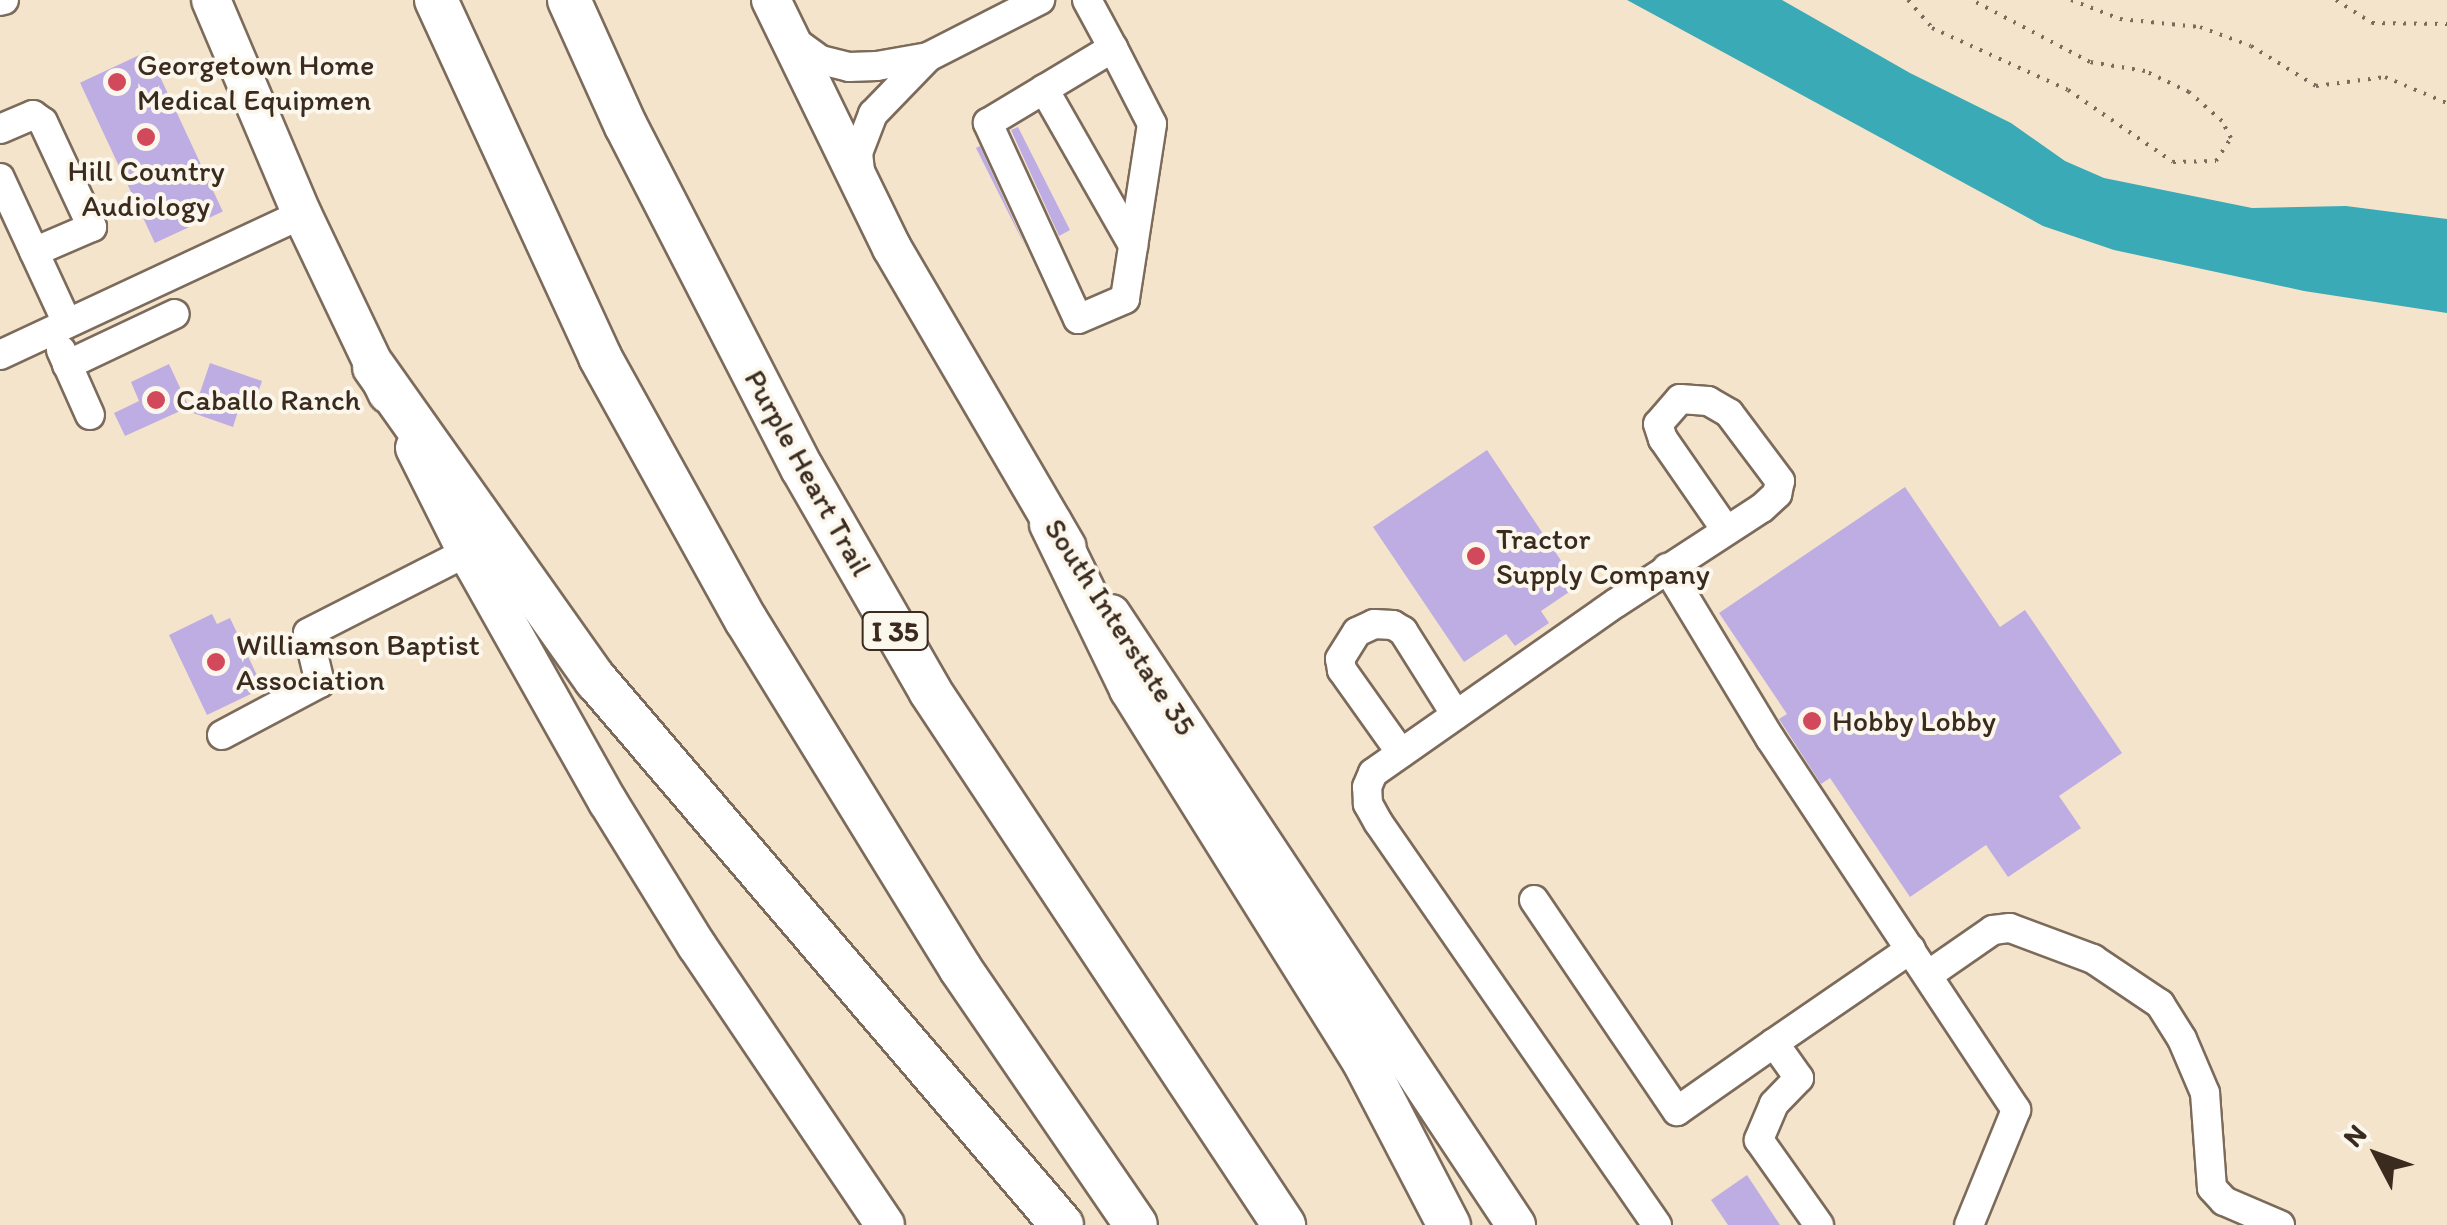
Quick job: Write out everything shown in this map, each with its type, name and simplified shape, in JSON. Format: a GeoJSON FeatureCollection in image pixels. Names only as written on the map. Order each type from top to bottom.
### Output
{"type":"FeatureCollection","features":[{"type":"Feature","properties":{"kind":"highway"},"geometry":{"type":"LineString","coordinates":[[436,0],[600,357],[746,620],[960,968],[1136,1225]]}},
{"type":"Feature","properties":{"kind":"highway","name":"Purple Heart Trail"},"geometry":{"type":"LineString","coordinates":[[569,0],[626,126],[802,468],[930,691],[1284,1225]]}},
{"type":"Feature","properties":{"kind":"highway"},"geometry":{"type":"LineString","coordinates":[[374,367],[596,680],[1062,1225]]}},
{"type":"Feature","properties":{"kind":"highway"},"geometry":{"type":"LineString","coordinates":[[1051,524],[1131,689],[1327,998],[1448,1225]]}},
{"type":"Feature","properties":{"kind":"main road"},"geometry":{"type":"LineString","coordinates":[[210,0],[302,214],[467,552],[573,743],[697,946],[884,1225]]}},
{"type":"Feature","properties":{"kind":"main road","name":"South Interstate 35"},"geometry":{"type":"LineString","coordinates":[[771,0],[862,188],[1051,524],[1507,1214]]}},
{"type":"Feature","properties":{"kind":"street"},"geometry":{"type":"LineString","coordinates":[[862,188],[858,154],[874,114],[928,57],[990,11],[1040,0]]}},
{"type":"Feature","properties":{"kind":"street"},"geometry":{"type":"LineString","coordinates":[[1088,0],[1113,48],[1152,124],[1125,298],[1078,319],[988,123],[1113,48]]}},
{"type":"Feature","properties":{"kind":"street"},"geometry":{"type":"LineString","coordinates":[[788,36],[821,60],[849,67],[928,57]]}},
{"type":"Feature","properties":{"kind":"street"},"geometry":{"type":"LineString","coordinates":[[1044,89],[1133,245]]}},
{"type":"Feature","properties":{"kind":"street"},"geometry":{"type":"LineString","coordinates":[[0,129],[33,115],[43,122],[92,227],[34,252]]}},
{"type":"Feature","properties":{"kind":"street"},"geometry":{"type":"LineString","coordinates":[[0,178],[34,252],[68,365],[90,414]]}},
{"type":"Feature","properties":{"kind":"street"},"geometry":{"type":"LineString","coordinates":[[0,355],[302,214]]}},
{"type":"Feature","properties":{"kind":"street"},"geometry":{"type":"LineString","coordinates":[[68,365],[176,314]]}},
{"type":"Feature","properties":{"kind":"street"},"geometry":{"type":"LineString","coordinates":[[1657,1225],[1378,822],[1368,804],[1368,787],[1372,773],[1770,501],[1780,481],[1729,413],[1708,400],[1680,399],[1658,424],[1664,439],[1726,530]]}},
{"type":"Feature","properties":{"kind":"street"},"geometry":{"type":"LineString","coordinates":[[222,735],[320,683],[308,633],[467,552]]}},
{"type":"Feature","properties":{"kind":"street"},"geometry":{"type":"LineString","coordinates":[[1667,568],[1770,738],[2016,1110],[1969,1225]]}},
{"type":"Feature","properties":{"kind":"street"},"geometry":{"type":"LineString","coordinates":[[1401,753],[1342,670],[1340,659],[1357,632],[1374,624],[1394,624],[1403,630],[1456,714]]}},
{"type":"Feature","properties":{"kind":"street"},"geometry":{"type":"LineString","coordinates":[[1534,900],[1677,1111],[1911,948]]}},
{"type":"Feature","properties":{"kind":"street"},"geometry":{"type":"LineString","coordinates":[[1928,975],[1992,930],[2010,928],[2093,959],[2160,1004],[2182,1039],[2205,1094],[2212,1188],[2224,1201],[2280,1225]]}},
{"type":"Feature","properties":{"kind":"street"},"geometry":{"type":"LineString","coordinates":[[1774,1043],[1799,1078],[1774,1104],[1760,1140],[1819,1225]]}},
{"type":"Feature","properties":{"kind":"path"},"geometry":{"type":"LineString","coordinates":[[1908,0],[1932,28],[2068,90],[2173,162],[2216,162],[2231,138],[2222,120],[2189,92],[2145,71],[2090,62],[1972,0]]}},
{"type":"Feature","properties":{"kind":"path"},"geometry":{"type":"LineString","coordinates":[[2071,0],[2120,19],[2200,27],[2252,46],[2316,86],[2385,78],[2447,102]]}},
{"type":"Feature","properties":{"kind":"path"},"geometry":{"type":"LineString","coordinates":[[2336,0],[2372,23],[2447,24]]}},
{"type":"Feature","properties":{"kind":"water"},"geometry":{"type":"Polygon","coordinates":[[[1627,0],[1782,0],[1910,73],[2011,123],[2065,161],[2104,178],[2252,208],[2346,206],[2447,219],[2447,313],[2304,291],[2114,250],[2043,226],[1627,0]]]}},
{"type":"Feature","properties":{"kind":"building"},"geometry":{"type":"Polygon","coordinates":[[[148,51],[223,211],[155,243],[80,83],[148,51]]]}},
{"type":"Feature","properties":{"kind":"building"},"geometry":{"type":"Polygon","coordinates":[[[1018,127],[1070,230],[1059,236],[1011,130],[1018,127]]]}},
{"type":"Feature","properties":{"kind":"building"},"geometry":{"type":"Polygon","coordinates":[[[980,146],[1026,248],[976,148],[980,146]]]}},
{"type":"Feature","properties":{"kind":"building"},"geometry":{"type":"Polygon","coordinates":[[[210,363],[262,381],[251,413],[239,408],[233,427],[193,413],[210,363]]]}},
{"type":"Feature","properties":{"kind":"building"},"geometry":{"type":"Polygon","coordinates":[[[169,364],[189,407],[125,436],[114,413],[139,401],[131,382],[169,364]]]}},
{"type":"Feature","properties":{"kind":"building","name":"Tractor Supply Company"},"geometry":{"type":"Polygon","coordinates":[[[1487,450],[1578,586],[1541,611],[1549,623],[1515,646],[1506,634],[1464,662],[1373,527],[1487,450]]]}},
{"type":"Feature","properties":{"kind":"building"},"geometry":{"type":"Polygon","coordinates":[[[1905,487],[2000,627],[2025,610],[2122,753],[2059,796],[2081,828],[2008,877],[1986,845],[1910,897],[1830,778],[1821,784],[1779,719],[1787,714],[1719,613],[1905,487]]]}},
{"type":"Feature","properties":{"kind":"building","name":"Williamson Baptist Association"},"geometry":{"type":"Polygon","coordinates":[[[212,614],[217,624],[230,618],[263,688],[207,715],[169,635],[212,614]]]}},
{"type":"Feature","properties":{"kind":"building"},"geometry":{"type":"Polygon","coordinates":[[[1747,1175],[1780,1225],[1728,1225],[1711,1200],[1747,1175]]]}},
{"type":"Feature","properties":{"kind":"place","name":"Georgetown Home Medical Equipmen"},"geometry":{"type":"Point","coordinates":[117,82]}},
{"type":"Feature","properties":{"kind":"place","name":"Hill Country Audiology"},"geometry":{"type":"Point","coordinates":[146,137]}},
{"type":"Feature","properties":{"kind":"place","name":"Caballo Ranch"},"geometry":{"type":"Point","coordinates":[156,400]}},
{"type":"Feature","properties":{"kind":"place","name":"Tractor Supply Company"},"geometry":{"type":"Point","coordinates":[1476,556]}},
{"type":"Feature","properties":{"kind":"place","name":"Williamson Baptist Association"},"geometry":{"type":"Point","coordinates":[216,662]}},
{"type":"Feature","properties":{"kind":"place","name":"Hobby Lobby"},"geometry":{"type":"Point","coordinates":[1812,721]}}]}
